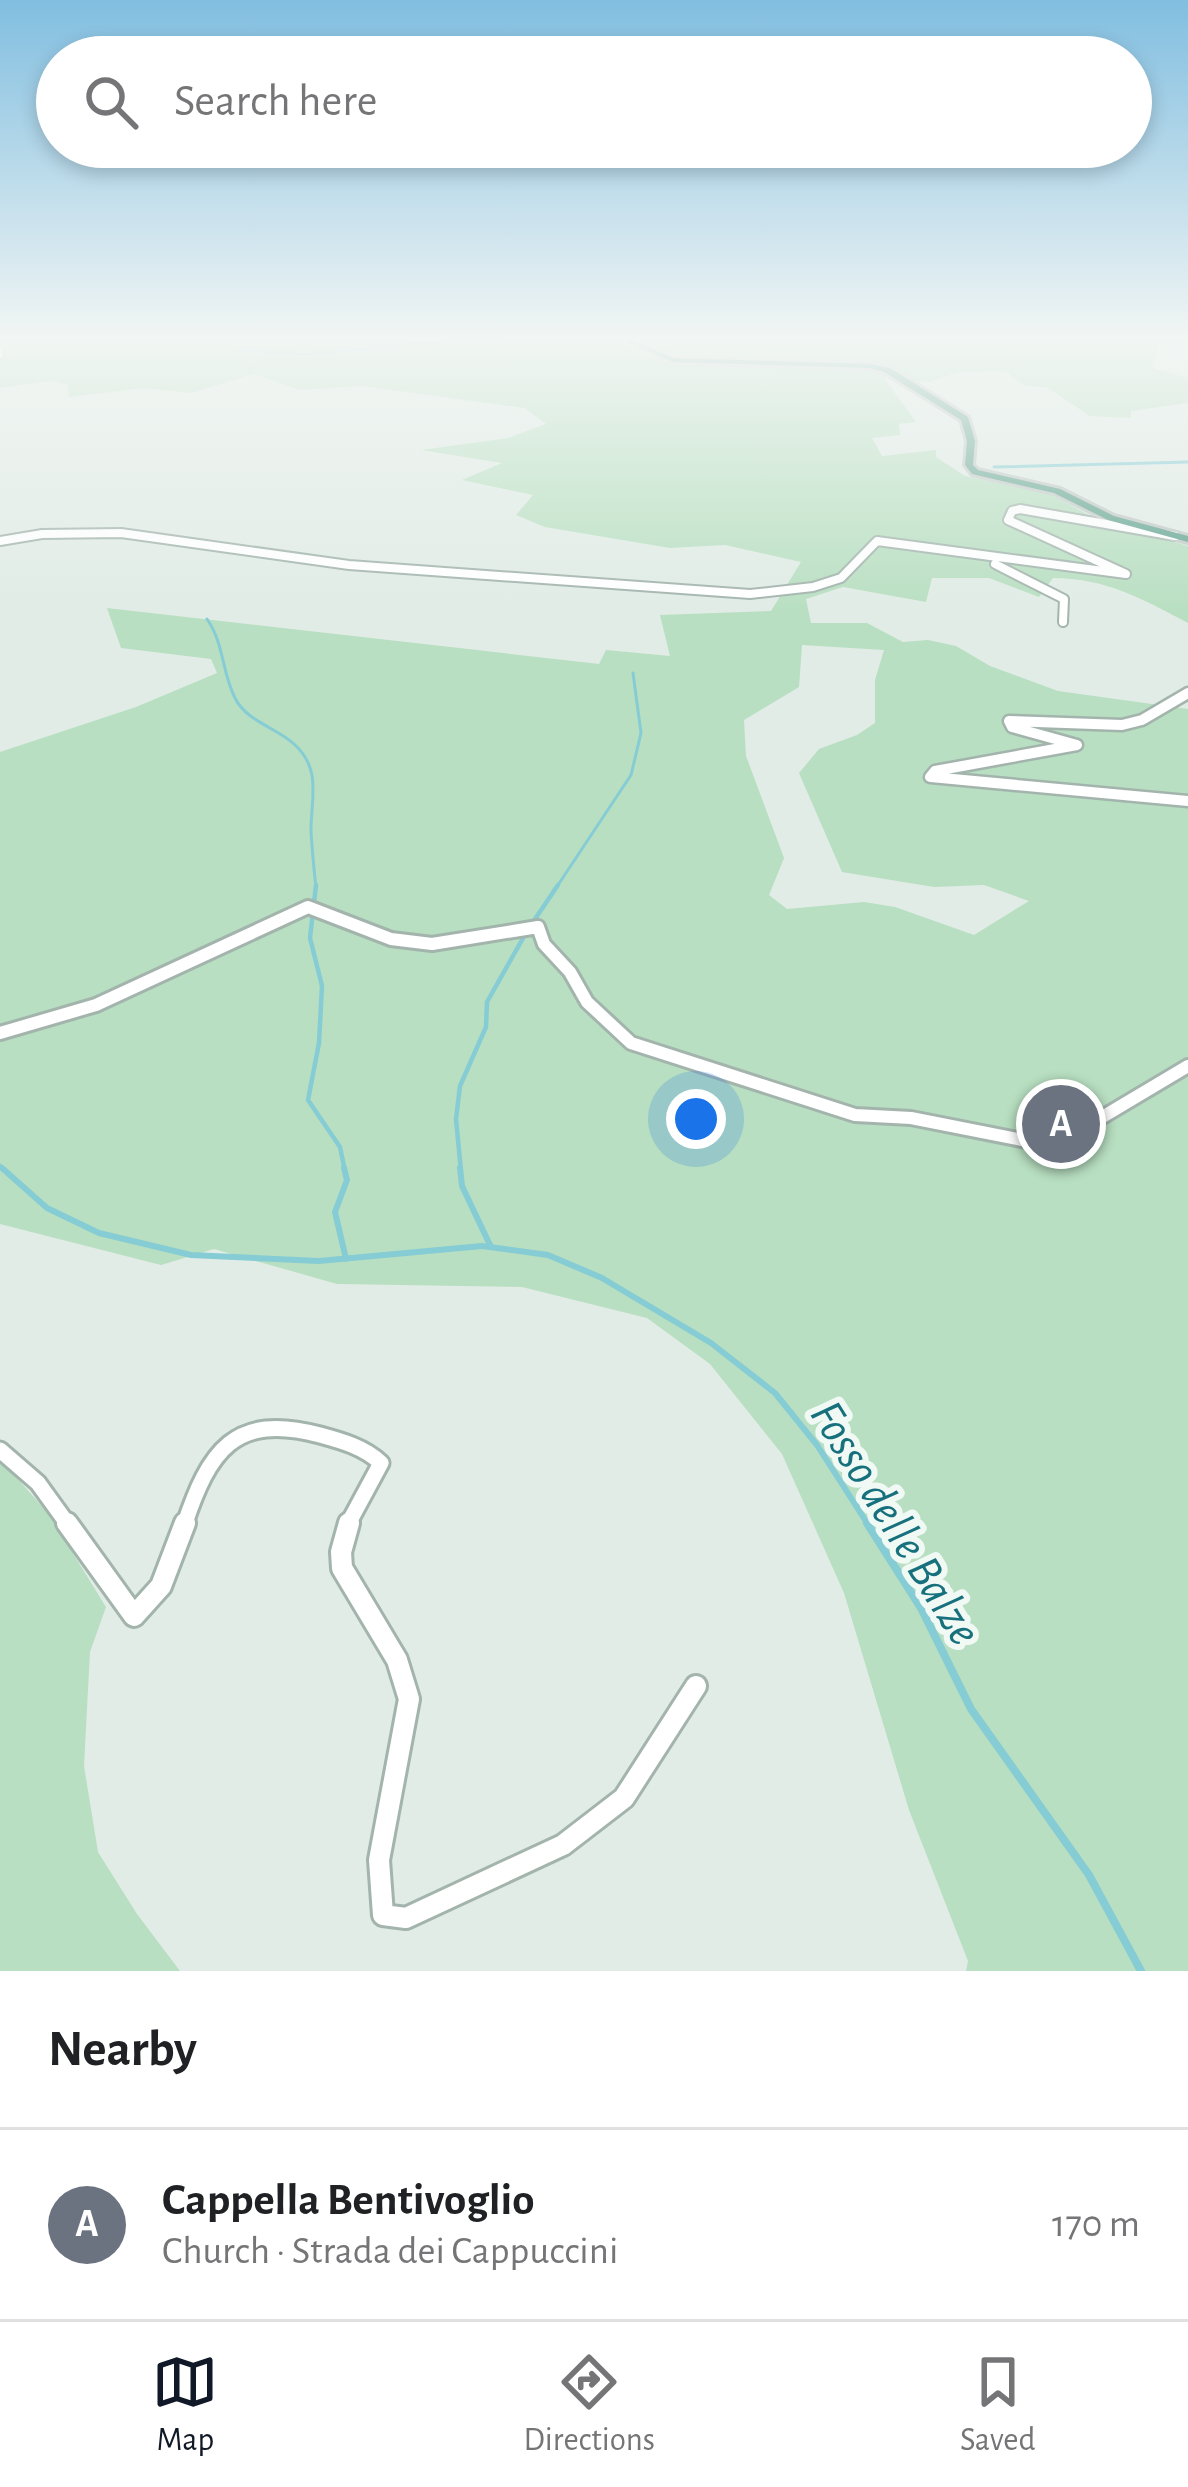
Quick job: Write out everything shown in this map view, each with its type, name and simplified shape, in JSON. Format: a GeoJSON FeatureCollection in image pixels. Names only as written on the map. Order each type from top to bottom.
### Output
{"type":"FeatureCollection","features":[{"type":"Feature","properties":{"kind":"main road"},"geometry":{"type":"LineString","coordinates":[[968,431],[969,465],[975,472],[1057,491],[1111,518],[1188,539]]}},
{"type":"Feature","properties":{"kind":"street"},"geometry":{"type":"LineString","coordinates":[[0,541],[50,532],[148,532],[311,561],[716,592],[796,588],[836,580],[861,564],[872,542],[1126,574],[1008,520],[1012,511],[1021,509],[1175,536]]}},
{"type":"Feature","properties":{"kind":"street"},"geometry":{"type":"LineString","coordinates":[[990,559],[1064,599],[1063,622]]}},
{"type":"Feature","properties":{"kind":"street"},"geometry":{"type":"LineString","coordinates":[[1188,689],[1142,720],[1122,725],[1009,721],[1012,727],[1077,745],[1061,753],[1028,753],[935,771],[930,777],[1188,801]]}},
{"type":"Feature","properties":{"kind":"street"},"geometry":{"type":"LineString","coordinates":[[0,1033],[96,1005],[308,907],[391,939],[432,944],[538,927],[544,944],[570,972],[587,1003],[631,1043],[855,1115],[911,1118],[1032,1142],[1099,1119],[1188,1066]]}},
{"type":"Feature","properties":{"kind":"street"},"geometry":{"type":"LineString","coordinates":[[0,1450],[38,1483],[134,1616],[163,1586],[213,1455],[242,1431],[263,1424],[291,1427],[371,1452],[381,1463],[379,1480],[359,1500],[346,1525],[339,1558],[357,1598],[399,1657],[409,1698],[375,1884],[383,1915],[406,1918],[563,1845],[624,1798],[696,1686]]}},
{"type":"Feature","properties":{"kind":"green space"},"geometry":{"type":"Polygon","coordinates":[[[527,431],[900,431],[900,435],[872,438],[882,456],[936,450],[936,457],[965,476],[1046,492],[1089,515],[1188,546],[1188,623],[1123,592],[1072,579],[1053,578],[1039,597],[989,578],[932,578],[926,602],[843,587],[806,599],[811,623],[867,623],[903,642],[928,640],[956,646],[990,666],[1058,691],[1188,709],[1188,1971],[966,1971],[968,1961],[909,1810],[844,1593],[782,1454],[710,1364],[647,1318],[522,1287],[337,1284],[214,1249],[161,1265],[0,1224],[0,752],[136,707],[217,673],[211,659],[121,648],[107,608],[599,664],[606,650],[670,656],[660,615],[771,611],[801,562],[725,545],[670,548],[545,527],[516,515],[533,495],[462,480],[502,463],[421,450],[527,431]],[[802,645],[799,687],[744,720],[746,756],[784,858],[769,895],[787,909],[864,902],[895,907],[974,935],[1029,901],[984,885],[934,887],[842,872],[799,773],[819,749],[875,723],[875,680],[884,650],[802,645]]]}},
{"type":"Feature","properties":{"kind":"green space"},"geometry":{"type":"Polygon","coordinates":[[[0,1459],[48,1513],[106,1607],[90,1652],[84,1766],[98,1852],[180,1971],[0,1971],[0,1459]]]}},
{"type":"Feature","properties":{"kind":"waterway"},"geometry":{"type":"LineString","coordinates":[[994,467],[1188,462]]}},
{"type":"Feature","properties":{"kind":"waterway"},"geometry":{"type":"LineString","coordinates":[[207,619],[240,706],[294,744],[308,764],[313,784],[316,886]]}},
{"type":"Feature","properties":{"kind":"waterway"},"geometry":{"type":"LineString","coordinates":[[558,886],[631,775],[641,733],[633,673]]}},
{"type":"Feature","properties":{"kind":"waterway"},"geometry":{"type":"LineString","coordinates":[[316,886],[310,938],[322,986],[319,1043],[308,1100],[340,1147],[345,1171]]}},
{"type":"Feature","properties":{"kind":"waterway"},"geometry":{"type":"LineString","coordinates":[[533,922],[558,886]]}},
{"type":"Feature","properties":{"kind":"waterway"},"geometry":{"type":"LineString","coordinates":[[461,1171],[456,1119],[460,1086],[486,1027],[487,1002],[527,931]]}},
{"type":"Feature","properties":{"kind":"waterway","name":"Fosso delle Balze"},"geometry":{"type":"LineString","coordinates":[[2,1168],[47,1208],[99,1233],[191,1255],[346,1259]]}},
{"type":"Feature","properties":{"kind":"waterway","name":"Fosso delle Balze"},"geometry":{"type":"LineString","coordinates":[[2,1168],[5,1171]]}},
{"type":"Feature","properties":{"kind":"waterway"},"geometry":{"type":"LineString","coordinates":[[344,1168],[347,1180],[335,1212],[346,1259]]}},
{"type":"Feature","properties":{"kind":"waterway"},"geometry":{"type":"LineString","coordinates":[[460,1168],[462,1186],[490,1245]]}},
{"type":"Feature","properties":{"kind":"waterway","name":"Fosso delle Balze"},"geometry":{"type":"LineString","coordinates":[[346,1259],[482,1246],[548,1255],[602,1278],[711,1343],[775,1393],[817,1445],[869,1526]]}},
{"type":"Feature","properties":{"kind":"waterway","name":"Fosso delle Balze"},"geometry":{"type":"LineString","coordinates":[[867,1523],[921,1608],[971,1709],[1089,1875],[1141,1971]]}},
{"type":"Feature","properties":{"kind":"place","name":"Cappella Bentivoglio"},"geometry":{"type":"Point","coordinates":[1061,1124]}}]}
